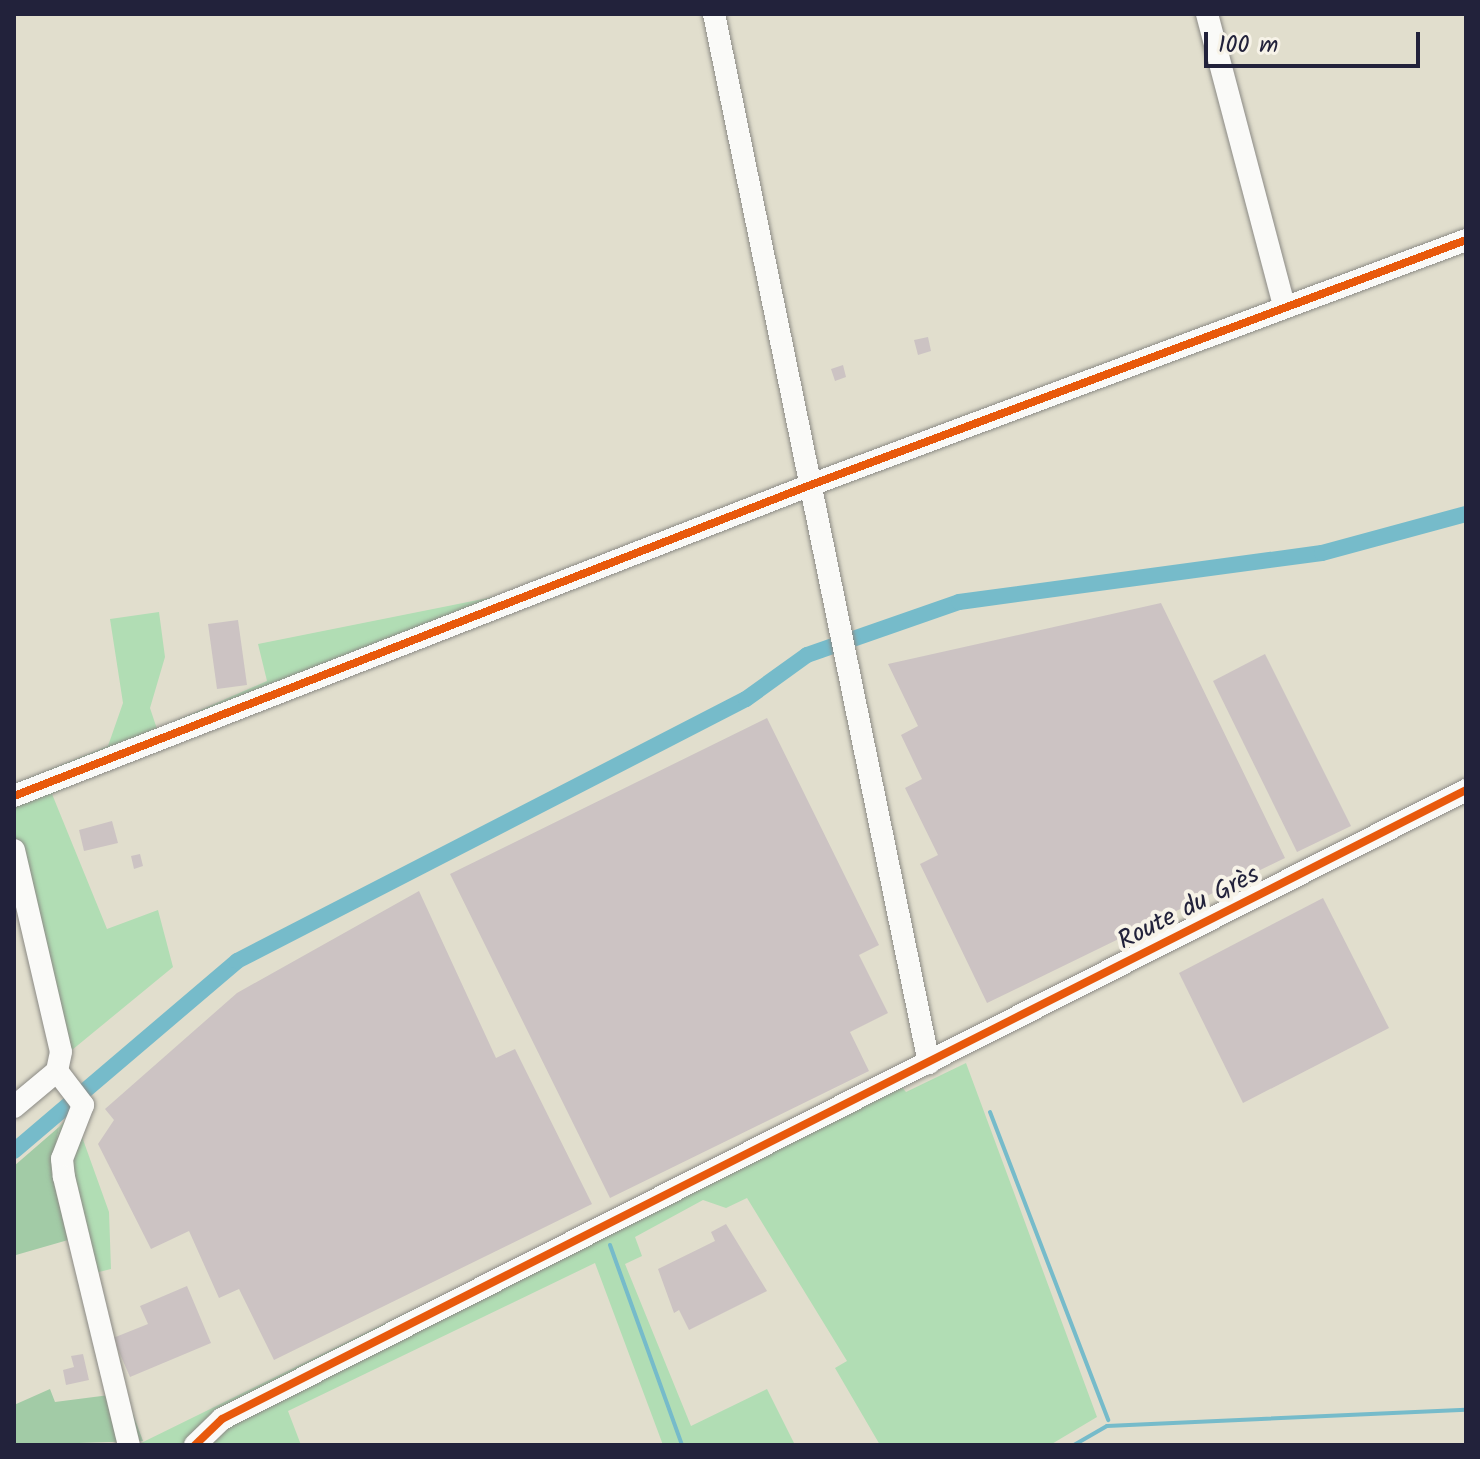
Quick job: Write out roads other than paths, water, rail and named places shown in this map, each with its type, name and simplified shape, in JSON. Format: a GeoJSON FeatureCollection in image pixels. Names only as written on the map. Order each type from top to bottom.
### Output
{"type":"FeatureCollection","features":[{"type":"Feature","properties":{"kind":"street"},"geometry":{"type":"LineString","coordinates":[[714,14],[929,1063]]}},
{"type":"Feature","properties":{"kind":"street"},"geometry":{"type":"LineString","coordinates":[[1207,14],[1284,306]]}},
{"type":"Feature","properties":{"kind":"street"},"geometry":{"type":"LineString","coordinates":[[14,796],[810,485],[1466,240]]}},
{"type":"Feature","properties":{"kind":"street","name":"Route du Grès"},"geometry":{"type":"LineString","coordinates":[[191,1443],[222,1419],[1466,790]]}},
{"type":"Feature","properties":{"kind":"street"},"geometry":{"type":"LineString","coordinates":[[14,850],[61,1052],[60,1076],[83,1105],[62,1159],[64,1177],[129,1445]]}},
{"type":"Feature","properties":{"kind":"street"},"geometry":{"type":"LineString","coordinates":[[14,1107],[60,1076]]}},
{"type":"Feature","properties":{"kind":"waterway"},"geometry":{"type":"LineString","coordinates":[[14,1151],[237,961],[746,699],[807,655],[959,602],[1322,553],[1466,514]]}},
{"type":"Feature","properties":{"kind":"waterway"},"geometry":{"type":"LineString","coordinates":[[990,1112],[1108,1420]]}},
{"type":"Feature","properties":{"kind":"waterway"},"geometry":{"type":"LineString","coordinates":[[610,1245],[682,1445]]}},
{"type":"Feature","properties":{"kind":"waterway"},"geometry":{"type":"LineString","coordinates":[[1074,1445],[1107,1426],[1466,1410]]}}]}
